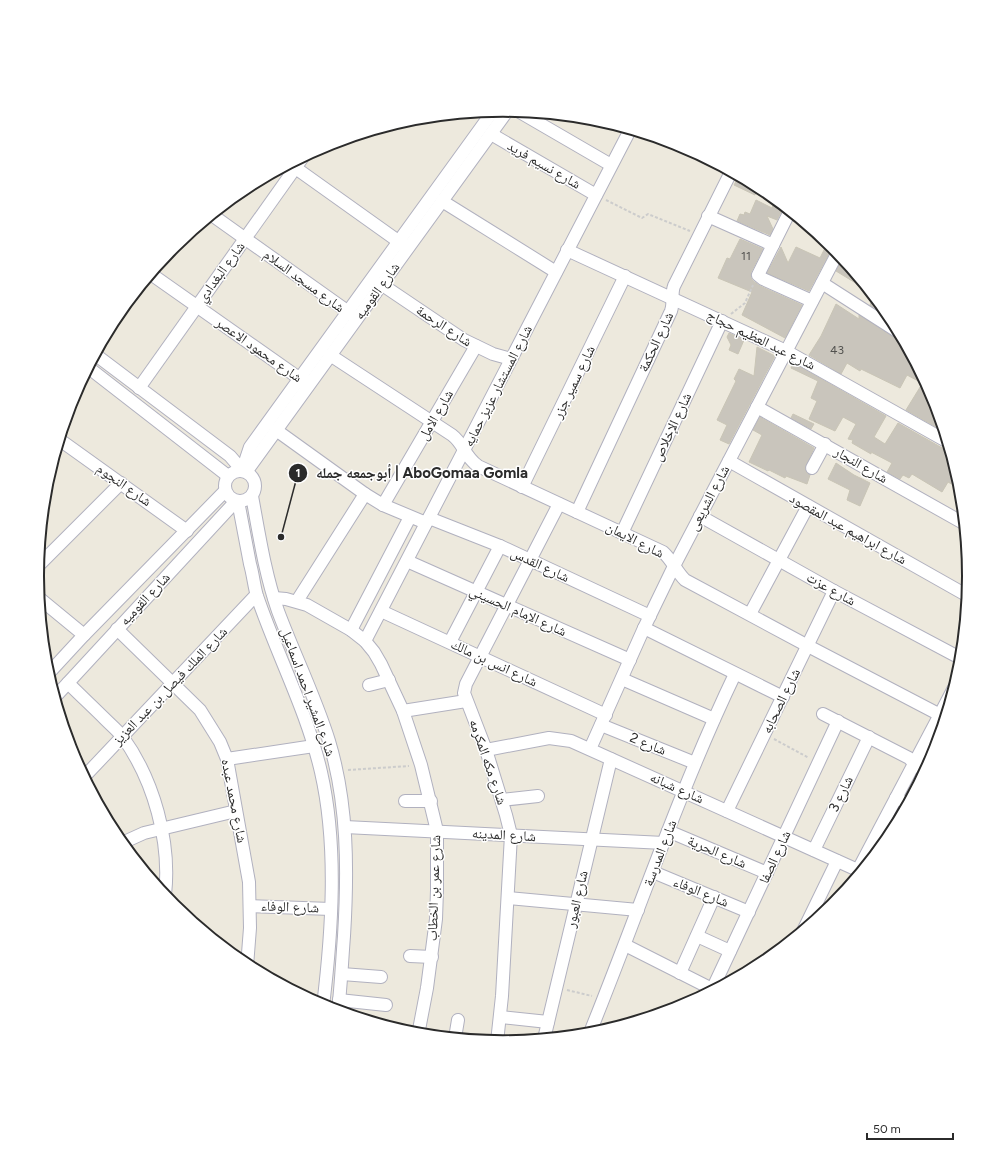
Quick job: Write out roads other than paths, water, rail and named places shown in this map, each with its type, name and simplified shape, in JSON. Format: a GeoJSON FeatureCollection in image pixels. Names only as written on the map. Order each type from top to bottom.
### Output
{"type":"FeatureCollection","features":[{"type":"Feature","properties":{"kind":"street","name":"شارع القوميه"},"geometry":{"type":"LineString","coordinates":[[244,471],[250,447],[304,382],[404,245],[489,117]]}},
{"type":"Feature","properties":{"kind":"street","name":"شارع القوميه"},"geometry":{"type":"LineString","coordinates":[[244,471],[276,430],[304,382],[330,355],[352,315],[381,284],[404,245],[442,201],[503,117]]}},
{"type":"Feature","properties":{"kind":"street"},"geometry":{"type":"LineString","coordinates":[[528,118],[611,165]]}},
{"type":"Feature","properties":{"kind":"street","name":"شارع نسيم فريد"},"geometry":{"type":"LineString","coordinates":[[491,134],[596,195]]}},
{"type":"Feature","properties":{"kind":"street","name":"شارع المستشار عزيز حمايه"},"geometry":{"type":"LineString","coordinates":[[365,641],[628,135]]}},
{"type":"Feature","properties":{"kind":"street"},"geometry":{"type":"LineString","coordinates":[[295,167],[404,245]]}},
{"type":"Feature","properties":{"kind":"street","name":"شارع البغدادي"},"geometry":{"type":"LineString","coordinates":[[139,388],[245,239],[291,169]]}},
{"type":"Feature","properties":{"kind":"street","name":"شارع الحكمة"},"geometry":{"type":"LineString","coordinates":[[576,512],[671,311],[674,286],[698,235],[729,176]]}},
{"type":"Feature","properties":{"kind":"street"},"geometry":{"type":"LineString","coordinates":[[442,201],[556,272]]}},
{"type":"Feature","properties":{"kind":"street"},"geometry":{"type":"LineString","coordinates":[[708,216],[773,245]]}},
{"type":"Feature","properties":{"kind":"street"},"geometry":{"type":"LineString","coordinates":[[788,216],[758,275],[763,279],[812,301]]}},
{"type":"Feature","properties":{"kind":"street","name":"شارع مسجد السلام"},"geometry":{"type":"LineString","coordinates":[[216,218],[352,315]]}},
{"type":"Feature","properties":{"kind":"street","name":"شارع عبد العظيم حجاج"},"geometry":{"type":"LineString","coordinates":[[567,250],[722,320],[786,351],[942,438]]}},
{"type":"Feature","properties":{"kind":"street","name":"شارع الشريعى"},"geometry":{"type":"LineString","coordinates":[[590,749],[644,628],[674,566],[834,259]]}},
{"type":"Feature","properties":{"kind":"street","name":"شارع سمير جزر"},"geometry":{"type":"LineString","coordinates":[[522,487],[625,276]]}},
{"type":"Feature","properties":{"kind":"street","name":"شارع محمود الاعصر"},"geometry":{"type":"LineString","coordinates":[[155,277],[304,382]]}},
{"type":"Feature","properties":{"kind":"street"},"geometry":{"type":"LineString","coordinates":[[822,283],[889,326]]}},
{"type":"Feature","properties":{"kind":"street","name":"شارع الرحمة"},"geometry":{"type":"LineString","coordinates":[[381,284],[464,340],[493,354],[511,359]]}},
{"type":"Feature","properties":{"kind":"street","name":"شارع الإخلاص"},"geometry":{"type":"LineString","coordinates":[[622,533],[722,320]]}},
{"type":"Feature","properties":{"kind":"street","name":"شارع الامل"},"geometry":{"type":"LineString","coordinates":[[383,505],[476,346]]}},
{"type":"Feature","properties":{"kind":"street","name":"شارع الايمان"},"geometry":{"type":"LineString","coordinates":[[330,355],[458,440],[464,452],[478,466],[663,552],[671,560],[685,580],[941,715]]}},
{"type":"Feature","properties":{"kind":"street"},"geometry":{"type":"LineString","coordinates":[[100,358],[230,456],[252,477],[255,488],[252,496],[246,500],[237,501],[229,497],[225,491],[226,480],[232,473],[244,471]]}},
{"type":"Feature","properties":{"kind":"street"},"geometry":{"type":"LineString","coordinates":[[92,371],[228,476]]}},
{"type":"Feature","properties":{"kind":"street","name":"شارع النجار"},"geometry":{"type":"LineString","coordinates":[[757,407],[959,519]]}},
{"type":"Feature","properties":{"kind":"street","name":"شارع القدس"},"geometry":{"type":"LineString","coordinates":[[276,430],[365,494],[383,505],[410,517],[428,521],[500,546],[650,616]]}},
{"type":"Feature","properties":{"kind":"street","name":"شارع النجوم"},"geometry":{"type":"LineString","coordinates":[[64,443],[187,531]]}},
{"type":"Feature","properties":{"kind":"street"},"geometry":{"type":"LineString","coordinates":[[812,468],[825,444]]}},
{"type":"Feature","properties":{"kind":"street","name":"شارع ابراهيم عبد المقصود"},"geometry":{"type":"LineString","coordinates":[[729,461],[962,593]]}},
{"type":"Feature","properties":{"kind":"street"},"geometry":{"type":"LineString","coordinates":[[45,559],[121,483]]}},
{"type":"Feature","properties":{"kind":"street","name":"شارع القوميه"},"geometry":{"type":"LineString","coordinates":[[53,668],[84,634],[225,491]]}},
{"type":"Feature","properties":{"kind":"street"},"geometry":{"type":"LineString","coordinates":[[297,601],[365,494]]}},
{"type":"Feature","properties":{"kind":"street","name":"شارع المشير احمد اسماعيل"},"geometry":{"type":"LineString","coordinates":[[252,496],[268,578],[274,598],[317,707],[329,741],[336,771],[345,827],[346,852],[346,902],[342,974],[338,1005]]}},
{"type":"Feature","properties":{"kind":"street","name":"شارع القوميه"},"geometry":{"type":"LineString","coordinates":[[59,692],[117,628],[237,501]]}},
{"type":"Feature","properties":{"kind":"street","name":"شارع المشير احمد اسماعيل"},"geometry":{"type":"LineString","coordinates":[[237,501],[256,595],[301,710],[314,746],[321,773],[331,861],[331,909],[327,975],[324,999]]}},
{"type":"Feature","properties":{"kind":"street","name":"شارع مكه المكرمه"},"geometry":{"type":"LineString","coordinates":[[498,1036],[501,1017],[511,836],[502,800],[486,750],[466,701],[464,688],[559,504]]}},
{"type":"Feature","properties":{"kind":"street"},"geometry":{"type":"LineString","coordinates":[[750,614],[808,506]]}},
{"type":"Feature","properties":{"kind":"street","name":"شارع عزت"},"geometry":{"type":"LineString","coordinates":[[700,516],[834,591],[956,656]]}},
{"type":"Feature","properties":{"kind":"street"},"geometry":{"type":"LineString","coordinates":[[351,630],[410,517]]}},
{"type":"Feature","properties":{"kind":"street"},"geometry":{"type":"LineString","coordinates":[[450,642],[500,546]]}},
{"type":"Feature","properties":{"kind":"street","name":"شارع الإمام الحسيني"},"geometry":{"type":"LineString","coordinates":[[407,561],[630,660]]}},
{"type":"Feature","properties":{"kind":"street","name":"شارع الصحابه"},"geometry":{"type":"LineString","coordinates":[[727,811],[834,591]]}},
{"type":"Feature","properties":{"kind":"street","name":"شارع الملك فيصل بن عبد العزيز"},"geometry":{"type":"LineString","coordinates":[[88,773],[256,595]]}},
{"type":"Feature","properties":{"kind":"street","name":"شارع عمر بن الخطاب"},"geometry":{"type":"LineString","coordinates":[[274,598],[297,601],[307,605],[351,630],[365,641],[374,652],[389,680],[403,711],[422,765],[437,831],[437,890],[432,957],[428,988],[420,1028]]}},
{"type":"Feature","properties":{"kind":"street"},"geometry":{"type":"LineString","coordinates":[[45,603],[84,634]]}},
{"type":"Feature","properties":{"kind":"street","name":"شارع انس بن مالك"},"geometry":{"type":"LineString","coordinates":[[381,611],[480,656],[604,720]]}},
{"type":"Feature","properties":{"kind":"street","name":"شارع محمد عبده"},"geometry":{"type":"LineString","coordinates":[[117,628],[200,710],[227,759],[245,858],[250,906],[248,959]]}},
{"type":"Feature","properties":{"kind":"street"},"geometry":{"type":"LineString","coordinates":[[644,628],[783,697]]}},
{"type":"Feature","properties":{"kind":"street","name":"شارع المدرسة"},"geometry":{"type":"LineString","coordinates":[[592,1027],[683,791],[735,674]]}},
{"type":"Feature","properties":{"kind":"street"},"geometry":{"type":"LineString","coordinates":[[622,679],[714,719]]}},
{"type":"Feature","properties":{"kind":"street"},"geometry":{"type":"LineString","coordinates":[[369,686],[389,680]]}},
{"type":"Feature","properties":{"kind":"street"},"geometry":{"type":"LineString","coordinates":[[68,683],[122,736],[142,770],[150,789],[161,828],[166,870],[165,887]]}},
{"type":"Feature","properties":{"kind":"street"},"geometry":{"type":"LineString","coordinates":[[403,711],[466,701]]}},
{"type":"Feature","properties":{"kind":"street"},"geometry":{"type":"LineString","coordinates":[[823,714],[909,758],[921,768]]}},
{"type":"Feature","properties":{"kind":"street","name":"شارع 2"},"geometry":{"type":"LineString","coordinates":[[604,720],[695,763]]}},
{"type":"Feature","properties":{"kind":"street","name":"شارع الصفا"},"geometry":{"type":"LineString","coordinates":[[715,984],[838,721]]}},
{"type":"Feature","properties":{"kind":"street"},"geometry":{"type":"LineString","coordinates":[[867,858],[896,798],[940,722]]}},
{"type":"Feature","properties":{"kind":"street","name":"شارع 3"},"geometry":{"type":"LineString","coordinates":[[814,850],[869,737]]}},
{"type":"Feature","properties":{"kind":"street","name":"شارع شبانه"},"geometry":{"type":"LineString","coordinates":[[486,750],[549,738],[571,742],[590,749],[857,870]]}},
{"type":"Feature","properties":{"kind":"street"},"geometry":{"type":"LineString","coordinates":[[227,759],[314,746]]}},
{"type":"Feature","properties":{"kind":"street","name":"شارع العبور"},"geometry":{"type":"LineString","coordinates":[[545,1034],[611,759]]}},
{"type":"Feature","properties":{"kind":"street"},"geometry":{"type":"LineString","coordinates":[[502,800],[538,796]]}},
{"type":"Feature","properties":{"kind":"street"},"geometry":{"type":"LineString","coordinates":[[896,798],[903,802]]}},
{"type":"Feature","properties":{"kind":"street"},"geometry":{"type":"LineString","coordinates":[[405,802],[431,800]]}},
{"type":"Feature","properties":{"kind":"street"},"geometry":{"type":"LineString","coordinates":[[127,841],[144,833],[161,828],[236,811]]}},
{"type":"Feature","properties":{"kind":"street","name":"شارع المدينه"},"geometry":{"type":"LineString","coordinates":[[345,827],[664,843]]}},
{"type":"Feature","properties":{"kind":"street","name":"شارع الحرية"},"geometry":{"type":"LineString","coordinates":[[668,831],[767,873]]}},
{"type":"Feature","properties":{"kind":"street"},"geometry":{"type":"LineString","coordinates":[[808,920],[836,861]]}},
{"type":"Feature","properties":{"kind":"street","name":"شارع الوفاء"},"geometry":{"type":"LineString","coordinates":[[652,872],[749,912]]}},
{"type":"Feature","properties":{"kind":"street"},"geometry":{"type":"LineString","coordinates":[[680,973],[714,897]]}},
{"type":"Feature","properties":{"kind":"street"},"geometry":{"type":"LineString","coordinates":[[508,898],[638,910]]}},
{"type":"Feature","properties":{"kind":"street","name":"شارع الوفاء"},"geometry":{"type":"LineString","coordinates":[[250,906],[331,909]]}},
{"type":"Feature","properties":{"kind":"street"},"geometry":{"type":"LineString","coordinates":[[697,936],[730,951]]}},
{"type":"Feature","properties":{"kind":"street"},"geometry":{"type":"LineString","coordinates":[[624,945],[708,989]]}},
{"type":"Feature","properties":{"kind":"street"},"geometry":{"type":"LineString","coordinates":[[410,956],[432,957]]}},
{"type":"Feature","properties":{"kind":"street"},"geometry":{"type":"LineString","coordinates":[[342,974],[381,977]]}},
{"type":"Feature","properties":{"kind":"street"},"geometry":{"type":"LineString","coordinates":[[341,1006],[386,1005]]}},
{"type":"Feature","properties":{"kind":"street"},"geometry":{"type":"LineString","coordinates":[[501,1017],[548,1022]]}},
{"type":"Feature","properties":{"kind":"street"},"geometry":{"type":"LineString","coordinates":[[456,1033],[458,1020]]}},
{"type":"Feature","properties":{"kind":"place","name":"أبوجمعه جمله | AboGomaa Gomla"},"geometry":{"type":"Point","coordinates":[281,537]}}]}
